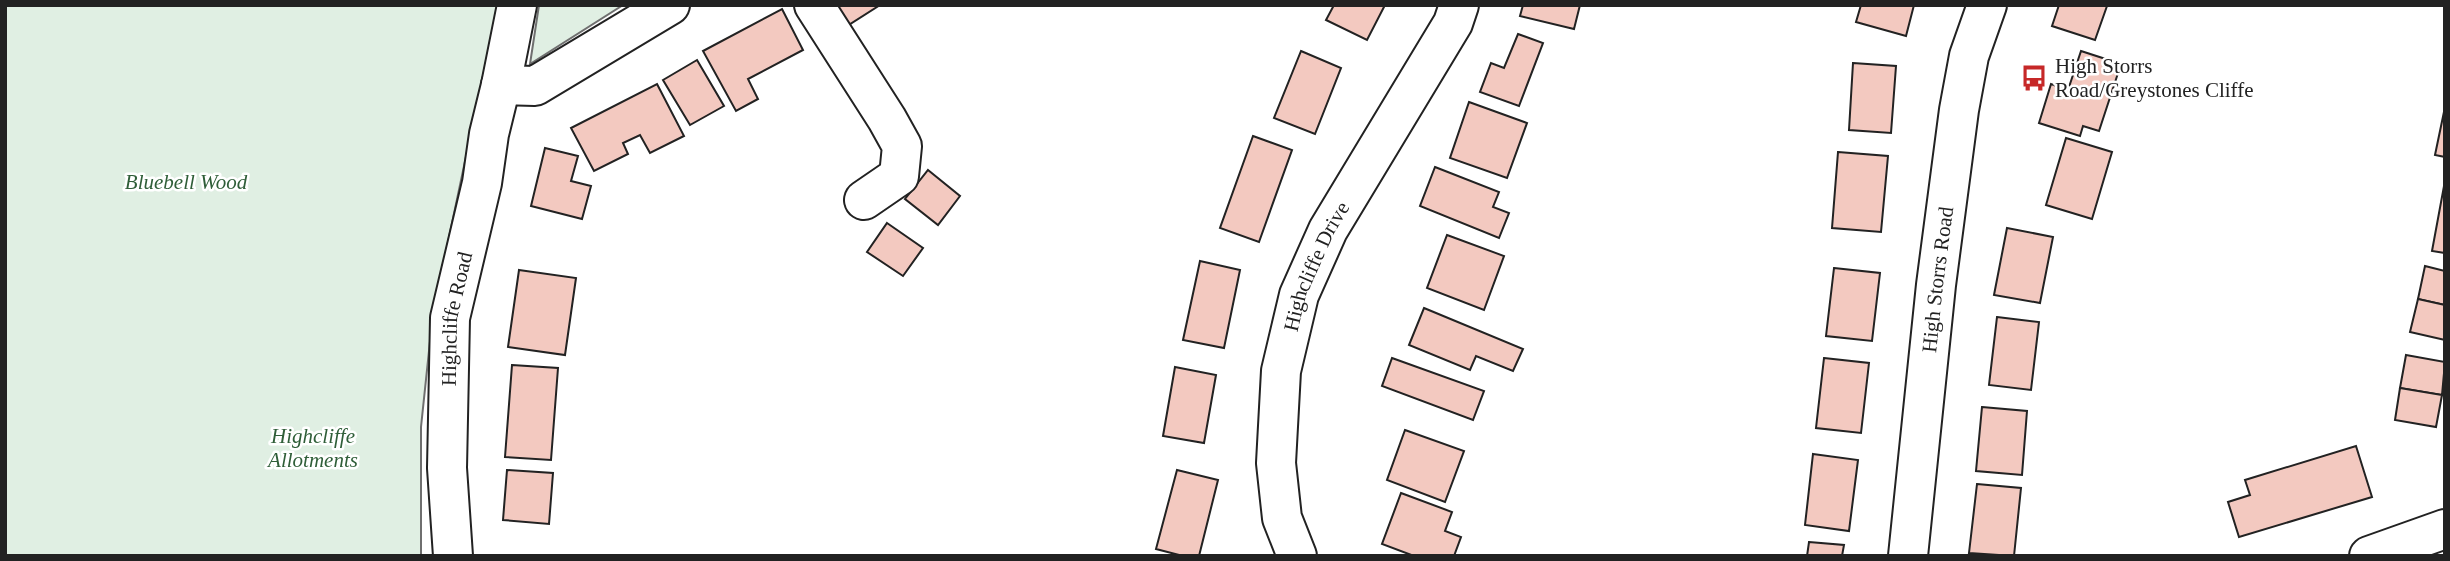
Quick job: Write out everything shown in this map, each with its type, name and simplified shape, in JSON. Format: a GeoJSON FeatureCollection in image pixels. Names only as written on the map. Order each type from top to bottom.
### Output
{"type":"FeatureCollection","features":[{"type":"Feature","properties":{"kind":"street","name":"Highcliffe Road"},"geometry":{"type":"LineString","coordinates":[[453,556],[447,468],[450,318],[482,183],[489,134],[502,85],[517,5]]}},
{"type":"Feature","properties":{"kind":"street"},"geometry":{"type":"LineString","coordinates":[[502,85],[535,86],[670,5]]}},
{"type":"Feature","properties":{"kind":"street"},"geometry":{"type":"LineString","coordinates":[[814,5],[902,146],[899,176],[864,200]]}},
{"type":"Feature","properties":{"kind":"street","name":"Highcliffe Drive"},"geometry":{"type":"LineString","coordinates":[[1297,556],[1282,518],[1276,463],[1281,371],[1299,295],[1328,230],[1453,23],[1459,5]]}},
{"type":"Feature","properties":{"kind":"street","name":"High Storrs Road"},"geometry":{"type":"LineString","coordinates":[[1908,556],[1936,285],[1959,110],[1969,56],[1986,5]]}},
{"type":"Feature","properties":{"kind":"street"},"geometry":{"type":"LineString","coordinates":[[2369,556],[2445,529]]}},
{"type":"Feature","properties":{"kind":"green space","name":"Bluebell Wood"},"geometry":{"type":"Polygon","coordinates":[[[5,5],[498,5],[433,313],[421,427],[421,556],[5,556],[5,5]]]}},
{"type":"Feature","properties":{"kind":"green space"},"geometry":{"type":"Polygon","coordinates":[[[539,5],[623,5],[530,64],[539,5]]]}},
{"type":"Feature","properties":{"kind":"building"},"geometry":{"type":"Polygon","coordinates":[[[819,5],[880,5],[836,33],[819,5]]]}},
{"type":"Feature","properties":{"kind":"building"},"geometry":{"type":"Polygon","coordinates":[[[1334,5],[1385,5],[1367,40],[1326,20],[1334,5]]]}},
{"type":"Feature","properties":{"kind":"building"},"geometry":{"type":"Polygon","coordinates":[[[1523,5],[1580,5],[1574,29],[1520,16],[1523,5]]]}},
{"type":"Feature","properties":{"kind":"building"},"geometry":{"type":"Polygon","coordinates":[[[1861,5],[1914,5],[1906,36],[1856,22],[1861,5]]]}},
{"type":"Feature","properties":{"kind":"building"},"geometry":{"type":"Polygon","coordinates":[[[2059,5],[2107,6],[2095,40],[2052,26],[2059,5]]]}},
{"type":"Feature","properties":{"kind":"building"},"geometry":{"type":"Polygon","coordinates":[[[782,9],[803,50],[748,79],[758,99],[736,111],[703,51],[782,9]]]}},
{"type":"Feature","properties":{"kind":"building"},"geometry":{"type":"Polygon","coordinates":[[[1518,34],[1543,43],[1519,106],[1480,92],[1491,63],[1504,68],[1518,34]]]}},
{"type":"Feature","properties":{"kind":"building"},"geometry":{"type":"Polygon","coordinates":[[[1301,51],[1341,68],[1315,134],[1274,118],[1301,51]]]}},
{"type":"Feature","properties":{"kind":"building"},"geometry":{"type":"Polygon","coordinates":[[[2081,51],[2121,64],[2099,131],[2083,126],[2080,136],[2039,123],[2051,84],[2068,90],[2081,51]]]}},
{"type":"Feature","properties":{"kind":"building"},"geometry":{"type":"Polygon","coordinates":[[[697,60],[724,106],[690,125],[663,80],[697,60]]]}},
{"type":"Feature","properties":{"kind":"building"},"geometry":{"type":"Polygon","coordinates":[[[1853,63],[1896,66],[1891,133],[1849,130],[1853,63]]]}},
{"type":"Feature","properties":{"kind":"building"},"geometry":{"type":"Polygon","coordinates":[[[657,84],[684,136],[650,153],[640,135],[623,143],[628,154],[594,171],[571,128],[657,84]]]}},
{"type":"Feature","properties":{"kind":"building"},"geometry":{"type":"Polygon","coordinates":[[[1469,102],[1527,123],[1507,178],[1450,158],[1469,102]]]}},
{"type":"Feature","properties":{"kind":"building"},"geometry":{"type":"Polygon","coordinates":[[[2445,107],[2445,157],[2435,155],[2445,107]]]}},
{"type":"Feature","properties":{"kind":"building"},"geometry":{"type":"Polygon","coordinates":[[[1253,136],[1292,150],[1259,242],[1220,228],[1253,136]]]}},
{"type":"Feature","properties":{"kind":"building"},"geometry":{"type":"Polygon","coordinates":[[[2066,138],[2112,152],[2092,219],[2046,205],[2066,138]]]}},
{"type":"Feature","properties":{"kind":"building"},"geometry":{"type":"Polygon","coordinates":[[[545,148],[578,156],[571,181],[591,186],[582,219],[531,206],[545,148]]]}},
{"type":"Feature","properties":{"kind":"building"},"geometry":{"type":"Polygon","coordinates":[[[1838,152],[1888,156],[1881,232],[1832,228],[1838,152]]]}},
{"type":"Feature","properties":{"kind":"building"},"geometry":{"type":"Polygon","coordinates":[[[1435,167],[1499,192],[1493,207],[1509,213],[1499,238],[1420,206],[1435,167]]]}},
{"type":"Feature","properties":{"kind":"building"},"geometry":{"type":"Polygon","coordinates":[[[928,170],[960,196],[938,225],[905,199],[928,170]]]}},
{"type":"Feature","properties":{"kind":"building"},"geometry":{"type":"Polygon","coordinates":[[[2445,187],[2445,253],[2432,251],[2445,187]]]}},
{"type":"Feature","properties":{"kind":"building"},"geometry":{"type":"Polygon","coordinates":[[[887,223],[923,248],[903,276],[867,252],[887,223]]]}},
{"type":"Feature","properties":{"kind":"building"},"geometry":{"type":"Polygon","coordinates":[[[2007,228],[2053,237],[2040,303],[1994,295],[2007,228]]]}},
{"type":"Feature","properties":{"kind":"building"},"geometry":{"type":"Polygon","coordinates":[[[1447,235],[1504,256],[1484,310],[1427,288],[1447,235]]]}},
{"type":"Feature","properties":{"kind":"building"},"geometry":{"type":"Polygon","coordinates":[[[1200,261],[1240,270],[1224,348],[1183,340],[1200,261]]]}},
{"type":"Feature","properties":{"kind":"building"},"geometry":{"type":"Polygon","coordinates":[[[2425,266],[2445,271],[2445,305],[2418,299],[2425,266]]]}},
{"type":"Feature","properties":{"kind":"building"},"geometry":{"type":"Polygon","coordinates":[[[1834,268],[1880,273],[1872,341],[1826,336],[1834,268]]]}},
{"type":"Feature","properties":{"kind":"building"},"geometry":{"type":"Polygon","coordinates":[[[519,270],[576,278],[565,355],[508,347],[519,270]]]}},
{"type":"Feature","properties":{"kind":"building"},"geometry":{"type":"Polygon","coordinates":[[[2418,299],[2445,305],[2445,340],[2410,332],[2418,299]]]}},
{"type":"Feature","properties":{"kind":"building"},"geometry":{"type":"Polygon","coordinates":[[[1424,308],[1523,349],[1513,371],[1476,356],[1470,370],[1409,345],[1424,308]]]}},
{"type":"Feature","properties":{"kind":"building"},"geometry":{"type":"Polygon","coordinates":[[[1997,317],[2039,322],[2031,390],[1989,385],[1997,317]]]}},
{"type":"Feature","properties":{"kind":"building"},"geometry":{"type":"Polygon","coordinates":[[[2406,355],[2445,362],[2442,395],[2400,388],[2406,355]]]}},
{"type":"Feature","properties":{"kind":"building"},"geometry":{"type":"Polygon","coordinates":[[[1392,358],[1484,391],[1473,420],[1382,386],[1392,358]]]}},
{"type":"Feature","properties":{"kind":"building"},"geometry":{"type":"Polygon","coordinates":[[[1824,358],[1869,363],[1861,433],[1816,428],[1824,358]]]}},
{"type":"Feature","properties":{"kind":"building"},"geometry":{"type":"Polygon","coordinates":[[[512,365],[558,368],[551,460],[505,457],[512,365]]]}},
{"type":"Feature","properties":{"kind":"building"},"geometry":{"type":"Polygon","coordinates":[[[1175,367],[1216,375],[1204,443],[1163,436],[1175,367]]]}},
{"type":"Feature","properties":{"kind":"building"},"geometry":{"type":"Polygon","coordinates":[[[2400,388],[2442,395],[2436,427],[2395,420],[2400,388]]]}},
{"type":"Feature","properties":{"kind":"building"},"geometry":{"type":"Polygon","coordinates":[[[1982,407],[2027,411],[2022,475],[1976,471],[1982,407]]]}},
{"type":"Feature","properties":{"kind":"building"},"geometry":{"type":"Polygon","coordinates":[[[1405,430],[1464,451],[1445,502],[1387,480],[1405,430]]]}},
{"type":"Feature","properties":{"kind":"building"},"geometry":{"type":"Polygon","coordinates":[[[2356,446],[2372,497],[2239,537],[2228,502],[2250,495],[2245,480],[2356,446]]]}},
{"type":"Feature","properties":{"kind":"building"},"geometry":{"type":"Polygon","coordinates":[[[1813,454],[1858,460],[1849,531],[1805,525],[1813,454]]]}},
{"type":"Feature","properties":{"kind":"building"},"geometry":{"type":"Polygon","coordinates":[[[507,470],[553,473],[549,524],[503,520],[507,470]]]}},
{"type":"Feature","properties":{"kind":"building"},"geometry":{"type":"Polygon","coordinates":[[[1177,470],[1218,480],[1199,556],[1183,556],[1156,549],[1177,470]]]}},
{"type":"Feature","properties":{"kind":"building"},"geometry":{"type":"Polygon","coordinates":[[[1977,484],[2021,488],[2014,556],[1969,553],[1977,484]]]}},
{"type":"Feature","properties":{"kind":"building"},"geometry":{"type":"Polygon","coordinates":[[[1401,493],[1452,512],[1445,531],[1461,537],[1454,556],[1414,556],[1382,544],[1401,493]]]}},
{"type":"Feature","properties":{"kind":"building"},"geometry":{"type":"Polygon","coordinates":[[[1809,542],[1844,545],[1842,556],[1807,556],[1809,542]]]}},
{"type":"Feature","properties":{"kind":"place","name":"High Storrs Road/Greystones Cliffe"},"geometry":{"type":"Point","coordinates":[2034,78]}},
{"type":"Feature","properties":{"kind":"park label","name":"Highcliffe Allotments"},"geometry":{"type":"Point","coordinates":[313,448]}}]}
